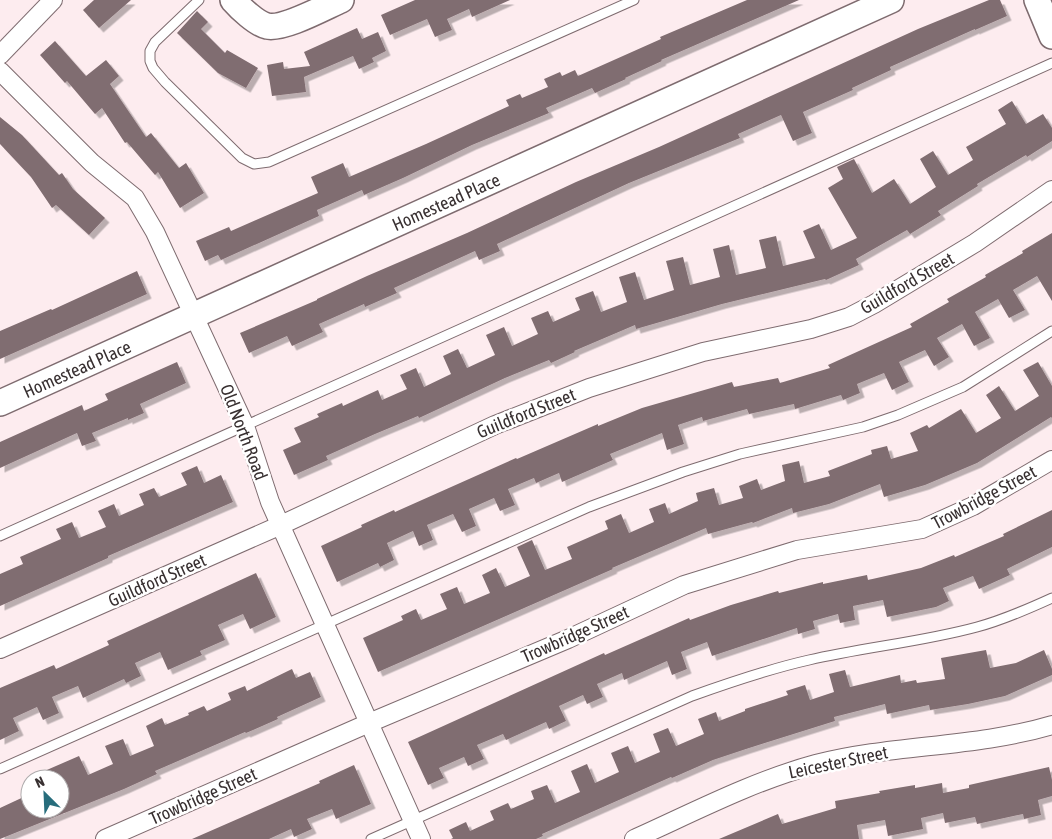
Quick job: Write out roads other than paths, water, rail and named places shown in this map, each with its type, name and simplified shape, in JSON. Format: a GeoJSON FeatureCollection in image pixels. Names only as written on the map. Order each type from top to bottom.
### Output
{"type":"FeatureCollection","features":[{"type":"Feature","properties":{"kind":"street"},"geometry":{"type":"LineString","coordinates":[[0,55],[53,0]]}},
{"type":"Feature","properties":{"kind":"street"},"geometry":{"type":"LineString","coordinates":[[233,0],[254,18],[268,26],[288,23],[341,0]]}},
{"type":"Feature","properties":{"kind":"street","name":"Homestead Place"},"geometry":{"type":"LineString","coordinates":[[0,403],[891,0]]}},
{"type":"Feature","properties":{"kind":"street"},"geometry":{"type":"LineString","coordinates":[[1037,0],[1052,36]]}},
{"type":"Feature","properties":{"kind":"street","name":"Old North Road"},"geometry":{"type":"LineString","coordinates":[[0,71],[92,164],[135,198],[155,232],[245,426],[262,480],[281,525],[421,839]]}},
{"type":"Feature","properties":{"kind":"street","name":"Guildford Street"},"geometry":{"type":"LineString","coordinates":[[0,649],[281,525],[495,425],[589,388],[703,352],[811,329],[849,317],[975,243],[1052,190]]}},
{"type":"Feature","properties":{"kind":"street","name":"Trowbridge Street"},"geometry":{"type":"LineString","coordinates":[[105,839],[369,722],[568,639],[684,585],[797,550],[922,529],[973,506],[1052,460]]}},
{"type":"Feature","properties":{"kind":"street","name":"Leicester Street"},"geometry":{"type":"LineString","coordinates":[[634,839],[770,778],[818,764],[902,748],[986,740],[1052,725]]}},
{"type":"Feature","properties":{"kind":"lane"},"geometry":{"type":"LineString","coordinates":[[198,0],[155,42],[150,51],[150,61],[153,68],[165,82],[242,158],[254,164],[269,162],[634,0]]}},
{"type":"Feature","properties":{"kind":"lane"},"geometry":{"type":"LineString","coordinates":[[0,536],[1052,63]]}},
{"type":"Feature","properties":{"kind":"lane"},"geometry":{"type":"LineString","coordinates":[[0,769],[589,507],[683,472],[740,454],[863,427],[930,402],[963,387],[1052,331]]}},
{"type":"Feature","properties":{"kind":"lane"},"geometry":{"type":"LineString","coordinates":[[371,839],[692,696],[725,684],[810,660],[934,637],[980,626],[1018,613],[1052,598]]}}]}
